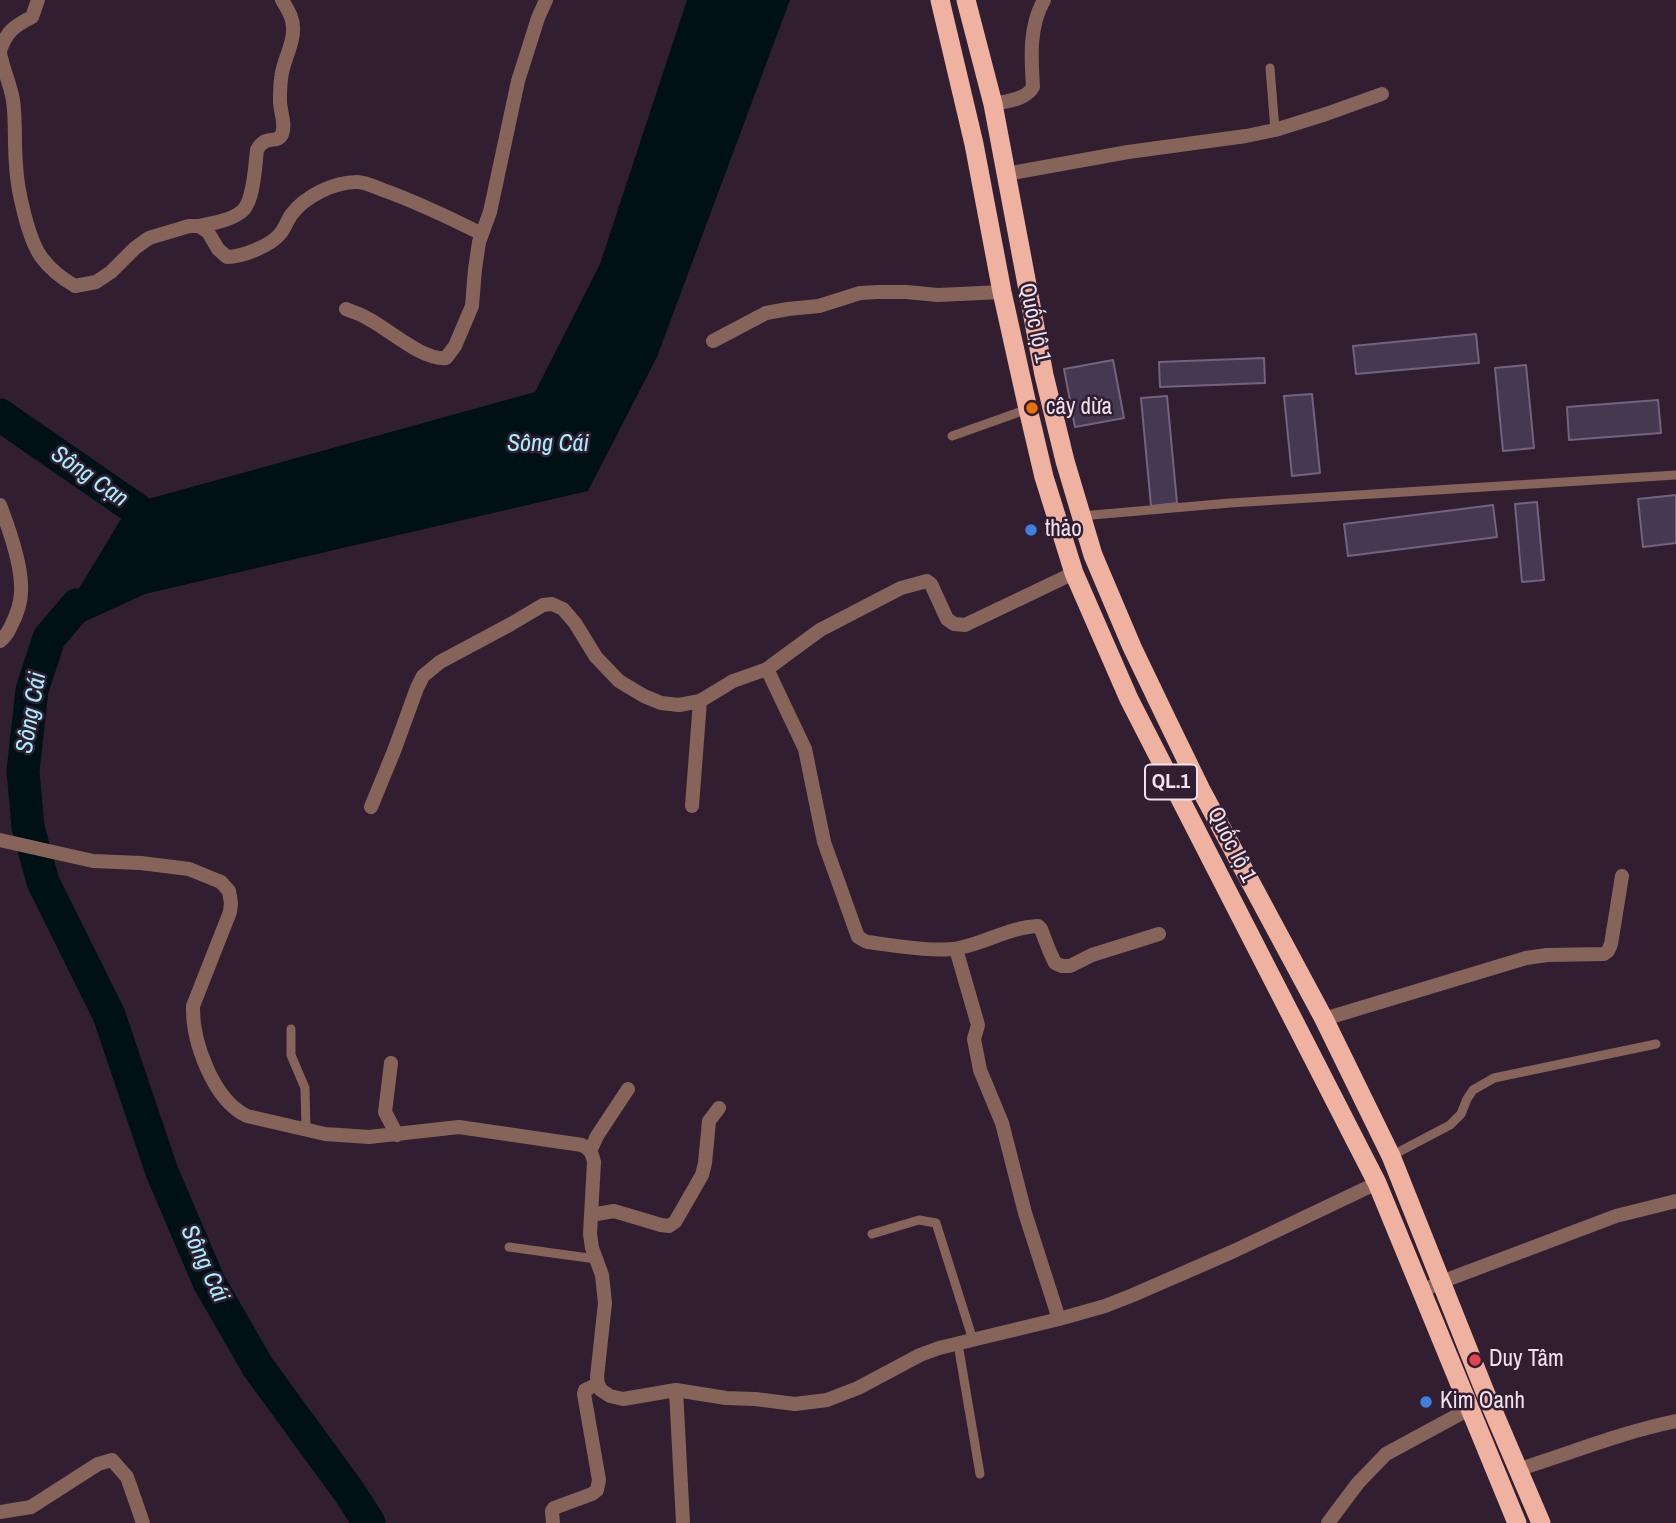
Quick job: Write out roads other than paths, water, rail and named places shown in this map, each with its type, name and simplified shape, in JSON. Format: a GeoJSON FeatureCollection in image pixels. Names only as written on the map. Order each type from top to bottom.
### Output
{"type":"FeatureCollection","features":[{"type":"Feature","properties":{"kind":"highway","name":"Quốc lộ 1"},"geometry":{"type":"LineString","coordinates":[[940,0],[974,144],[1002,292],[1028,409],[1044,477],[1074,573],[1129,699],[1377,1183],[1517,1523]]}},
{"type":"Feature","properties":{"kind":"highway","name":"Quốc lộ 1"},"geometry":{"type":"LineString","coordinates":[[966,0],[993,104],[1044,375],[1065,461],[1093,555],[1132,647],[1201,790],[1324,1019],[1391,1156],[1541,1523]]}},
{"type":"Feature","properties":{"kind":"street"},"geometry":{"type":"LineString","coordinates":[[37,0],[32,17],[16,25],[4,38],[0,52],[13,102],[16,168],[27,226],[41,258],[75,286],[96,282],[149,238],[189,226],[227,219],[243,211],[249,202],[257,150],[266,140],[278,139],[284,127],[280,103],[281,75],[294,32],[292,17],[282,0]]}},
{"type":"Feature","properties":{"kind":"street"},"geometry":{"type":"LineString","coordinates":[[346,309],[366,317],[404,343],[439,359],[446,358],[455,346],[472,306],[482,233],[490,212],[518,81],[546,0]]}},
{"type":"Feature","properties":{"kind":"street"},"geometry":{"type":"LineString","coordinates":[[993,104],[1027,96],[1033,88],[1033,34],[1037,12],[1044,0]]}},
{"type":"Feature","properties":{"kind":"street"},"geometry":{"type":"LineString","coordinates":[[1006,174],[1275,130],[1382,94]]}},
{"type":"Feature","properties":{"kind":"street"},"geometry":{"type":"LineString","coordinates":[[199,226],[208,232],[218,249],[227,257],[237,257],[269,243],[280,234],[293,213],[311,196],[339,184],[360,182],[482,233]]}},
{"type":"Feature","properties":{"kind":"street"},"geometry":{"type":"LineString","coordinates":[[713,341],[766,313],[819,306],[860,293],[906,292],[938,295],[1002,292]]}},
{"type":"Feature","properties":{"kind":"street"},"geometry":{"type":"LineString","coordinates":[[0,505],[22,584],[15,619],[5,638],[0,641]]}},
{"type":"Feature","properties":{"kind":"street"},"geometry":{"type":"LineString","coordinates":[[371,807],[423,676],[440,662],[543,605],[552,604],[563,609],[576,623],[596,657],[619,681],[661,703],[679,705],[700,701],[733,681],[767,669],[820,630],[901,587],[926,581],[931,584],[947,619],[954,624],[965,625],[1074,573]]}},
{"type":"Feature","properties":{"kind":"street"},"geometry":{"type":"LineString","coordinates":[[767,669],[805,749],[824,842],[858,937],[867,942],[956,949],[1038,926],[1055,963],[1070,966],[1092,955],[1159,934]]}},
{"type":"Feature","properties":{"kind":"street"},"geometry":{"type":"LineString","coordinates":[[692,806],[700,701]]}},
{"type":"Feature","properties":{"kind":"street"},"geometry":{"type":"LineString","coordinates":[[0,840],[93,860],[189,869],[221,883],[229,891],[230,912],[193,1006],[194,1031],[212,1079],[230,1105],[247,1116],[325,1134],[369,1138],[459,1127],[472,1128],[582,1145],[590,1150],[594,1162],[590,1234],[602,1275],[605,1303],[597,1377],[601,1390],[610,1396],[623,1399],[676,1390],[726,1398],[795,1404],[827,1400],[858,1388],[920,1355],[1059,1319],[1133,1295],[1234,1251],[1377,1183]]}},
{"type":"Feature","properties":{"kind":"street"},"geometry":{"type":"LineString","coordinates":[[1324,1019],[1526,958],[1604,954],[1611,944],[1622,876]]}},
{"type":"Feature","properties":{"kind":"street"},"geometry":{"type":"LineString","coordinates":[[956,949],[978,1025],[974,1039],[980,1070],[1002,1123],[1059,1319]]}},
{"type":"Feature","properties":{"kind":"street"},"geometry":{"type":"LineString","coordinates":[[391,1063],[385,1112],[397,1135]]}},
{"type":"Feature","properties":{"kind":"street"},"geometry":{"type":"LineString","coordinates":[[590,1150],[628,1089]]}},
{"type":"Feature","properties":{"kind":"street"},"geometry":{"type":"LineString","coordinates":[[591,1215],[614,1211],[661,1225],[669,1226],[675,1222],[702,1175],[709,1121],[719,1108]]}},
{"type":"Feature","properties":{"kind":"street"},"geometry":{"type":"LineString","coordinates":[[1422,1291],[1616,1216],[1676,1201]]}},
{"type":"Feature","properties":{"kind":"street"},"geometry":{"type":"LineString","coordinates":[[553,1523],[554,1508],[592,1494],[598,1486],[584,1394],[585,1390],[598,1384]]}},
{"type":"Feature","properties":{"kind":"street"},"geometry":{"type":"LineString","coordinates":[[676,1390],[683,1523]]}},
{"type":"Feature","properties":{"kind":"street"},"geometry":{"type":"LineString","coordinates":[[1328,1523],[1358,1483],[1386,1454],[1469,1409]]}},
{"type":"Feature","properties":{"kind":"street"},"geometry":{"type":"LineString","coordinates":[[1518,1469],[1610,1437],[1676,1421]]}},
{"type":"Feature","properties":{"kind":"street"},"geometry":{"type":"LineString","coordinates":[[0,1512],[31,1507],[98,1464],[112,1460],[127,1478],[143,1523]]}},
{"type":"Feature","properties":{"kind":"lane"},"geometry":{"type":"LineString","coordinates":[[1270,68],[1275,130]]}},
{"type":"Feature","properties":{"kind":"lane"},"geometry":{"type":"LineString","coordinates":[[952,436],[1028,409]]}},
{"type":"Feature","properties":{"kind":"lane"},"geometry":{"type":"LineString","coordinates":[[1081,516],[1230,503],[1676,475]]}},
{"type":"Feature","properties":{"kind":"lane"},"geometry":{"type":"LineString","coordinates":[[291,1029],[291,1055],[305,1088],[306,1130]]}},
{"type":"Feature","properties":{"kind":"lane"},"geometry":{"type":"LineString","coordinates":[[1391,1156],[1450,1125],[1461,1114],[1474,1090],[1494,1078],[1656,1044]]}},
{"type":"Feature","properties":{"kind":"lane"},"geometry":{"type":"LineString","coordinates":[[872,1234],[919,1220],[936,1223],[973,1340]]}},
{"type":"Feature","properties":{"kind":"lane"},"geometry":{"type":"LineString","coordinates":[[509,1247],[596,1259]]}},
{"type":"Feature","properties":{"kind":"lane"},"geometry":{"type":"LineString","coordinates":[[958,1344],[980,1474]]}},
{"type":"Feature","properties":{"kind":"water","name":"Sông Cái"},"geometry":{"type":"Polygon","coordinates":[[[687,0],[790,0],[657,357],[588,491],[145,594],[49,638],[130,504],[535,392],[600,264],[687,0]]]}},
{"type":"Feature","properties":{"kind":"waterway","name":"Sông Cạn"},"geometry":{"type":"LineString","coordinates":[[0,415],[165,529]]}},
{"type":"Feature","properties":{"kind":"waterway","name":"Sông Cái"},"geometry":{"type":"LineString","coordinates":[[77,605],[49,638],[32,690],[23,771],[28,827],[43,882],[109,1015],[162,1172],[209,1282],[258,1367],[369,1523]]}},
{"type":"Feature","properties":{"kind":"place","name":"cây dừa"},"geometry":{"type":"Point","coordinates":[1032,408]}},
{"type":"Feature","properties":{"kind":"place","name":"thảo"},"geometry":{"type":"Point","coordinates":[1031,530]}},
{"type":"Feature","properties":{"kind":"place","name":"Duy Tâm"},"geometry":{"type":"Point","coordinates":[1475,1360]}},
{"type":"Feature","properties":{"kind":"place","name":"Kim Oanh"},"geometry":{"type":"Point","coordinates":[1426,1402]}}]}
